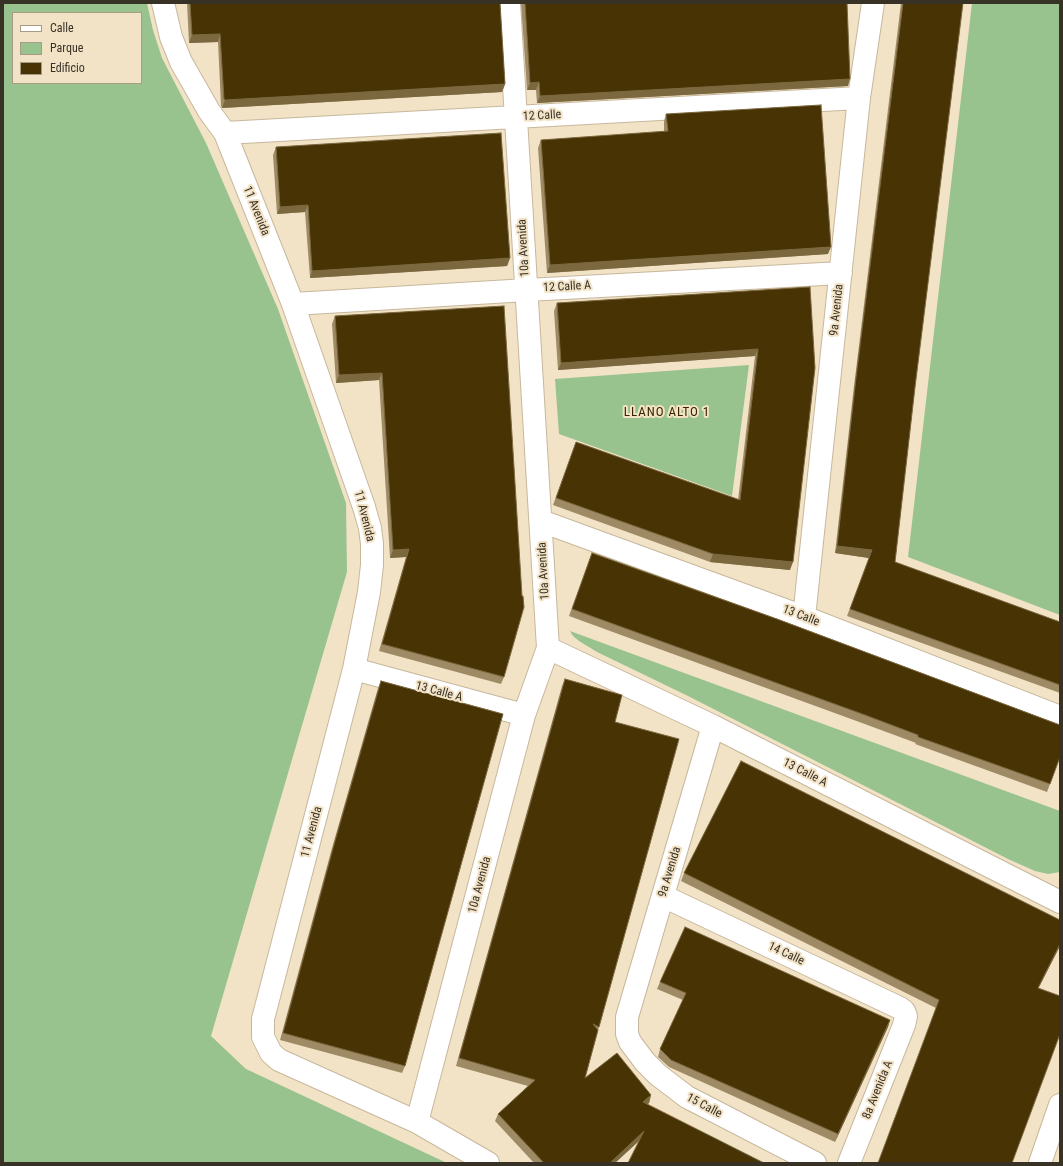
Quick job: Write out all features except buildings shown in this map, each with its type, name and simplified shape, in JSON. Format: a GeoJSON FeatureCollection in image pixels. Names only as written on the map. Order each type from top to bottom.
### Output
{"type":"FeatureCollection","features":[{"type":"Feature","properties":{"kind":"street","name":"11 Avenida"},"geometry":{"type":"LineString","coordinates":[[163,3],[171,37],[182,62],[209,111],[225,133],[293,304],[362,500],[370,528],[372,554],[369,592],[354,669],[263,1019],[263,1037],[271,1053],[279,1060],[417,1122]]}},
{"type":"Feature","properties":{"kind":"street","name":"10a Avenida"},"geometry":{"type":"LineString","coordinates":[[417,1122],[524,715],[548,648],[510,3]]}},
{"type":"Feature","properties":{"kind":"street","name":"9a Avenida"},"geometry":{"type":"LineString","coordinates":[[804,617],[859,98],[872,3]]}},
{"type":"Feature","properties":{"kind":"street","name":"12 Calle"},"geometry":{"type":"LineString","coordinates":[[225,133],[859,98]]}},
{"type":"Feature","properties":{"kind":"street","name":"12 Calle A"},"geometry":{"type":"LineString","coordinates":[[293,304],[841,273]]}},
{"type":"Feature","properties":{"kind":"street","name":"13 Calle"},"geometry":{"type":"LineString","coordinates":[[541,521],[804,617],[1060,717]]}},
{"type":"Feature","properties":{"kind":"street","name":"13 Calle A"},"geometry":{"type":"LineString","coordinates":[[548,648],[713,726],[1060,902]]}},
{"type":"Feature","properties":{"kind":"street","name":"13 Calle A"},"geometry":{"type":"LineString","coordinates":[[354,669],[524,715]]}},
{"type":"Feature","properties":{"kind":"street","name":"9a Avenida"},"geometry":{"type":"LineString","coordinates":[[627,1017],[713,726]]}},
{"type":"Feature","properties":{"kind":"street","name":"14 Calle"},"geometry":{"type":"LineString","coordinates":[[663,896],[900,1008],[904,1011],[906,1016]]}},
{"type":"Feature","properties":{"kind":"street","name":"8a Avenida A"},"geometry":{"type":"LineString","coordinates":[[848,1163],[904,1025],[906,1016]]}},
{"type":"Feature","properties":{"kind":"street","name":"15 Calle"},"geometry":{"type":"LineString","coordinates":[[627,1017],[627,1034],[633,1046],[645,1062],[671,1086],[687,1097],[816,1163]]}},
{"type":"Feature","properties":{"kind":"street"},"geometry":{"type":"LineString","coordinates":[[1040,1163],[1060,1105]]}},
{"type":"Feature","properties":{"kind":"street"},"geometry":{"type":"LineString","coordinates":[[417,1122],[488,1163]]}},
{"type":"Feature","properties":{"kind":"green space"},"geometry":{"type":"Polygon","coordinates":[[[3,3],[147,3],[153,30],[162,58],[206,143],[278,309],[346,503],[347,572],[211,1036],[246,1069],[447,1163],[3,1163],[3,3]]]}},
{"type":"Feature","properties":{"kind":"green space"},"geometry":{"type":"Polygon","coordinates":[[[972,3],[1060,3],[1060,615],[908,557],[972,3]]]}},
{"type":"Feature","properties":{"kind":"green space"},"geometry":{"type":"Polygon","coordinates":[[[749,365],[732,496],[559,434],[555,379],[749,365]]]}},
{"type":"Feature","properties":{"kind":"green space"},"geometry":{"type":"Polygon","coordinates":[[[570,631],[1060,811],[1060,872],[1048,874],[1035,871],[1008,859],[688,696],[597,652],[579,641],[570,631]]]}},
{"type":"Feature","properties":{"kind":"district","name":"LLANO ALTO 1"},"geometry":{"type":"Point","coordinates":[667,413]}}]}
